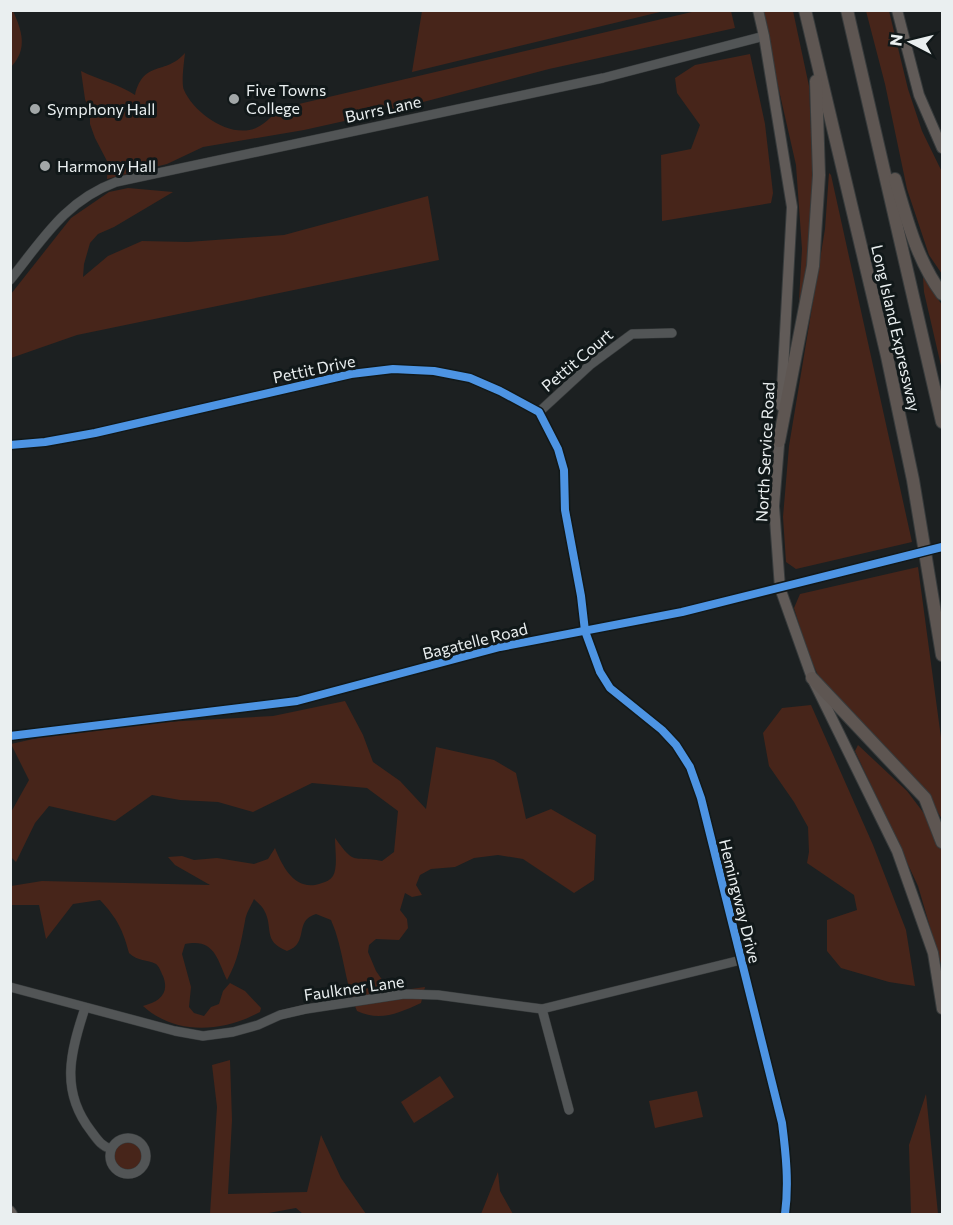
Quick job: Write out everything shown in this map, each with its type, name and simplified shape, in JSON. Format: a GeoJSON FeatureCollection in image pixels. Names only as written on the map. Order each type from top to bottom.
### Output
{"type":"FeatureCollection","features":[{"type":"Feature","properties":{"kind":"highway","name":"Long Island Expressway"},"geometry":{"type":"LineString","coordinates":[[805,10],[913,480],[942,655]]}},
{"type":"Feature","properties":{"kind":"highway","name":"Long Island Expressway"},"geometry":{"type":"LineString","coordinates":[[848,10],[942,422]]}},
{"type":"Feature","properties":{"kind":"highway"},"geometry":{"type":"LineString","coordinates":[[854,40],[918,252],[931,279],[942,294]]}},
{"type":"Feature","properties":{"kind":"highway"},"geometry":{"type":"LineString","coordinates":[[779,441],[813,266],[819,175],[814,50]]}},
{"type":"Feature","properties":{"kind":"highway"},"geometry":{"type":"LineString","coordinates":[[812,678],[925,798],[942,842]]}},
{"type":"Feature","properties":{"kind":"main road","name":"North Service Road"},"geometry":{"type":"LineString","coordinates":[[758,10],[792,207],[774,506],[780,588],[812,678],[897,851],[933,953],[942,1009]]}},
{"type":"Feature","properties":{"kind":"main road"},"geometry":{"type":"LineString","coordinates":[[897,10],[920,95],[942,148]]}},
{"type":"Feature","properties":{"kind":"street","name":"Burrs Lane"},"geometry":{"type":"LineString","coordinates":[[10,280],[65,213],[86,196],[116,182],[603,78],[764,36]]}},
{"type":"Feature","properties":{"kind":"street","name":"Pettit Court"},"geometry":{"type":"LineString","coordinates":[[539,412],[590,365],[632,334],[672,333]]}},
{"type":"Feature","properties":{"kind":"street","name":"Pettit Drive"},"geometry":{"type":"LineString","coordinates":[[10,445],[45,442],[95,433],[351,374],[393,369],[434,371],[470,378],[539,412]]}},
{"type":"Feature","properties":{"kind":"street"},"geometry":{"type":"LineString","coordinates":[[539,412],[558,449],[564,470],[564,510],[581,596],[585,630]]}},
{"type":"Feature","properties":{"kind":"street","name":"Bagatelle Road"},"geometry":{"type":"LineString","coordinates":[[10,736],[297,701],[500,647],[682,612],[942,547]]}},
{"type":"Feature","properties":{"kind":"street","name":"Hemingway Drive"},"geometry":{"type":"LineString","coordinates":[[585,630],[600,672],[610,688],[662,730],[676,745],[690,767],[701,798],[782,1123],[787,1161],[788,1197],[785,1215]]}},
{"type":"Feature","properties":{"kind":"street","name":"Faulkner Lane"},"geometry":{"type":"LineString","coordinates":[[10,987],[175,1031],[203,1036],[233,1032],[258,1025],[280,1015],[306,1009],[404,994],[438,995],[542,1008],[741,960]]}},
{"type":"Feature","properties":{"kind":"street"},"geometry":{"type":"LineString","coordinates":[[85,1008],[71,1053],[70,1074],[73,1098],[83,1121],[100,1143],[111,1149]]}},
{"type":"Feature","properties":{"kind":"street"},"geometry":{"type":"LineString","coordinates":[[542,1008],[568,1110]]}},
{"type":"Feature","properties":{"kind":"street"},"geometry":{"type":"LineString","coordinates":[[130,1138],[136,1140],[146,1152],[145,1164],[136,1173],[124,1174],[111,1162],[111,1149],[119,1141],[130,1138]]}},
{"type":"Feature","properties":{"kind":"shaded area"},"geometry":{"type":"Polygon","coordinates":[[[422,10],[664,11],[412,72],[422,10]]]}},
{"type":"Feature","properties":{"kind":"shaded area"},"geometry":{"type":"Polygon","coordinates":[[[10,11],[13,11],[22,40],[20,53],[11,67],[10,11]]]}},
{"type":"Feature","properties":{"kind":"shaded area"},"geometry":{"type":"Polygon","coordinates":[[[696,11],[731,11],[735,28],[549,69],[385,112],[304,130],[203,147],[167,164],[107,179],[108,163],[90,124],[90,113],[85,99],[81,71],[135,95],[144,76],[170,64],[185,53],[183,83],[189,99],[214,122],[235,130],[246,130],[260,126],[286,107],[696,11]]]}},
{"type":"Feature","properties":{"kind":"shaded area"},"geometry":{"type":"Polygon","coordinates":[[[761,11],[793,11],[809,86],[814,202],[806,286],[798,318],[802,249],[796,165],[761,11]]]}},
{"type":"Feature","properties":{"kind":"shaded area"},"geometry":{"type":"Polygon","coordinates":[[[866,11],[889,11],[908,89],[922,131],[942,172],[942,274],[929,255],[907,189],[885,84],[866,11]]]}},
{"type":"Feature","properties":{"kind":"shaded area"},"geometry":{"type":"Polygon","coordinates":[[[750,54],[765,124],[773,193],[771,203],[662,221],[661,155],[691,149],[700,125],[677,93],[675,78],[695,65],[750,54]]]}},
{"type":"Feature","properties":{"kind":"shaded area"},"geometry":{"type":"Polygon","coordinates":[[[829,173],[912,542],[796,569],[786,562],[783,517],[789,446],[825,229],[829,173]]]}},
{"type":"Feature","properties":{"kind":"shaded area"},"geometry":{"type":"Polygon","coordinates":[[[128,188],[173,192],[98,234],[90,243],[83,277],[108,256],[142,241],[188,242],[284,235],[428,196],[439,260],[77,335],[11,358],[11,294],[71,218],[109,192],[128,188]]]}},
{"type":"Feature","properties":{"kind":"shaded area"},"geometry":{"type":"Polygon","coordinates":[[[923,277],[942,305],[942,370],[924,292],[923,277]]]}},
{"type":"Feature","properties":{"kind":"shaded area"},"geometry":{"type":"Polygon","coordinates":[[[918,567],[942,745],[942,819],[921,786],[821,682],[808,653],[794,608],[800,594],[918,567]]]}},
{"type":"Feature","properties":{"kind":"shaded area"},"geometry":{"type":"Polygon","coordinates":[[[345,701],[363,735],[373,762],[400,781],[426,809],[436,747],[494,760],[516,773],[526,819],[551,809],[596,835],[594,880],[574,893],[523,859],[498,855],[474,858],[455,867],[431,869],[420,875],[416,885],[422,895],[412,897],[405,893],[400,910],[407,919],[408,928],[399,940],[376,939],[369,945],[368,952],[376,971],[385,984],[404,990],[425,987],[421,1003],[397,1013],[382,1016],[357,1011],[331,920],[316,914],[309,917],[298,943],[287,951],[274,943],[264,910],[254,899],[247,912],[236,959],[227,980],[217,957],[208,947],[195,943],[185,944],[182,954],[191,987],[189,1007],[194,1013],[204,1016],[211,1007],[219,1004],[223,991],[230,983],[245,991],[261,1008],[260,1012],[231,1024],[200,1028],[170,1022],[156,1016],[143,1006],[162,996],[165,988],[163,976],[156,964],[136,958],[129,953],[119,925],[100,900],[73,904],[46,939],[39,905],[11,905],[11,886],[42,881],[210,885],[175,865],[168,857],[182,856],[194,860],[217,858],[254,864],[268,859],[275,848],[292,877],[305,885],[326,881],[333,876],[336,863],[335,838],[347,853],[355,858],[382,861],[394,852],[398,811],[367,788],[312,783],[253,812],[218,802],[180,800],[152,795],[115,821],[49,806],[35,823],[16,862],[11,857],[10,814],[29,780],[11,744],[91,726],[273,716],[345,701]]]}},
{"type":"Feature","properties":{"kind":"shaded area"},"geometry":{"type":"Polygon","coordinates":[[[811,705],[873,845],[906,930],[915,986],[889,982],[841,968],[827,951],[827,920],[857,910],[854,895],[807,863],[808,827],[769,766],[763,733],[782,708],[811,705]]]}},
{"type":"Feature","properties":{"kind":"shaded area"},"geometry":{"type":"Polygon","coordinates":[[[858,745],[907,791],[929,820],[942,850],[942,968],[918,886],[855,751],[858,745]]]}},
{"type":"Feature","properties":{"kind":"shaded area"},"geometry":{"type":"Polygon","coordinates":[[[230,1060],[232,1120],[228,1194],[307,1192],[321,1135],[341,1178],[366,1214],[303,1214],[296,1208],[263,1214],[210,1214],[217,1107],[212,1065],[230,1060]]]}},
{"type":"Feature","properties":{"kind":"shaded area"},"geometry":{"type":"Polygon","coordinates":[[[440,1076],[454,1097],[414,1123],[401,1102],[440,1076]]]}},
{"type":"Feature","properties":{"kind":"shaded area"},"geometry":{"type":"Polygon","coordinates":[[[697,1091],[703,1117],[655,1128],[649,1101],[697,1091]]]}},
{"type":"Feature","properties":{"kind":"shaded area"},"geometry":{"type":"Polygon","coordinates":[[[926,1094],[938,1214],[911,1214],[909,1145],[926,1094]]]}},
{"type":"Feature","properties":{"kind":"shaded area"},"geometry":{"type":"Polygon","coordinates":[[[128,1141],[139,1146],[144,1157],[139,1168],[128,1173],[117,1168],[112,1157],[117,1146],[128,1141]]]}},
{"type":"Feature","properties":{"kind":"shaded area"},"geometry":{"type":"Polygon","coordinates":[[[498,1172],[500,1191],[513,1214],[481,1214],[498,1172]]]}},
{"type":"Feature","properties":{"kind":"cycle path"},"geometry":{"type":"LineString","coordinates":[[10,445],[45,442],[95,433],[351,374],[393,369],[434,371],[470,378],[539,412],[558,449],[564,470],[565,510],[585,631],[600,672],[610,688],[662,730],[676,745],[690,767],[701,798],[782,1123],[787,1191],[785,1214]]}},
{"type":"Feature","properties":{"kind":"cycle path"},"geometry":{"type":"LineString","coordinates":[[10,736],[297,701],[500,647],[682,612],[942,547]]}},
{"type":"Feature","properties":{"kind":"place","name":"Five Towns College"},"geometry":{"type":"Point","coordinates":[234,99]}},
{"type":"Feature","properties":{"kind":"place","name":"Symphony Hall"},"geometry":{"type":"Point","coordinates":[35,109]}},
{"type":"Feature","properties":{"kind":"place","name":"Harmony Hall"},"geometry":{"type":"Point","coordinates":[45,166]}}]}
